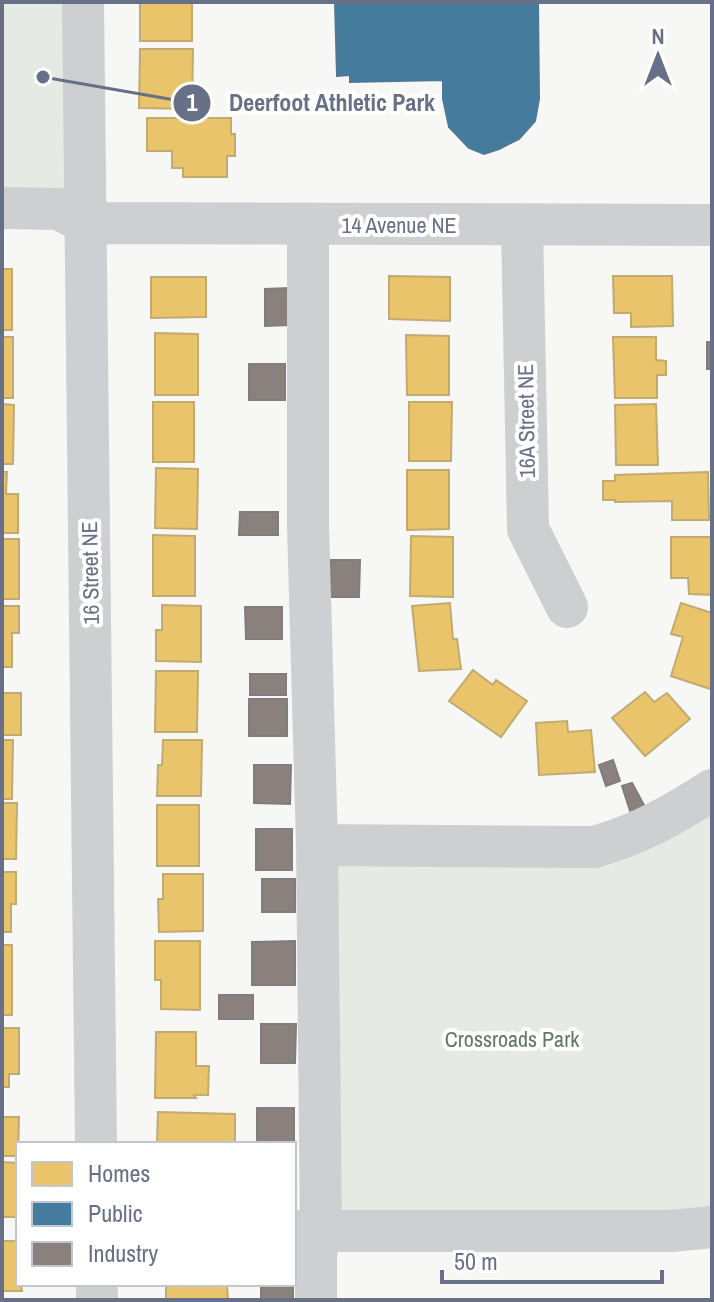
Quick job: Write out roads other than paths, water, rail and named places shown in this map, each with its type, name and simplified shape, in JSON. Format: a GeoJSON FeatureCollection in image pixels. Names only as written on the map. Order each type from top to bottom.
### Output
{"type":"FeatureCollection","features":[{"type":"Feature","properties":{"kind":"street","name":"16 Street NE"},"geometry":{"type":"LineString","coordinates":[[83,2],[96,1142]]}},
{"type":"Feature","properties":{"kind":"street"},"geometry":{"type":"LineString","coordinates":[[2,208],[58,209],[86,223]]}},
{"type":"Feature","properties":{"kind":"street","name":"14 Avenue NE"},"geometry":{"type":"LineString","coordinates":[[86,223],[712,225]]}},
{"type":"Feature","properties":{"kind":"street"},"geometry":{"type":"LineString","coordinates":[[308,225],[308,525],[317,845],[307,1231],[316,1254],[316,1300]]}},
{"type":"Feature","properties":{"kind":"street","name":"16A Street NE"},"geometry":{"type":"LineString","coordinates":[[522,225],[528,529],[567,607]]}},
{"type":"Feature","properties":{"kind":"street"},"geometry":{"type":"LineString","coordinates":[[317,845],[594,847],[646,829],[712,790]]}},
{"type":"Feature","properties":{"kind":"street"},"geometry":{"type":"LineString","coordinates":[[307,1231],[671,1231],[712,1227]]}},
{"type":"Feature","properties":{"kind":"place","name":"Deerfoot Athletic Park"},"geometry":{"type":"Point","coordinates":[43,77]}},
{"type":"Feature","properties":{"kind":"park label","name":"Crossroads Park"},"geometry":{"type":"Point","coordinates":[512,1039]}}]}
